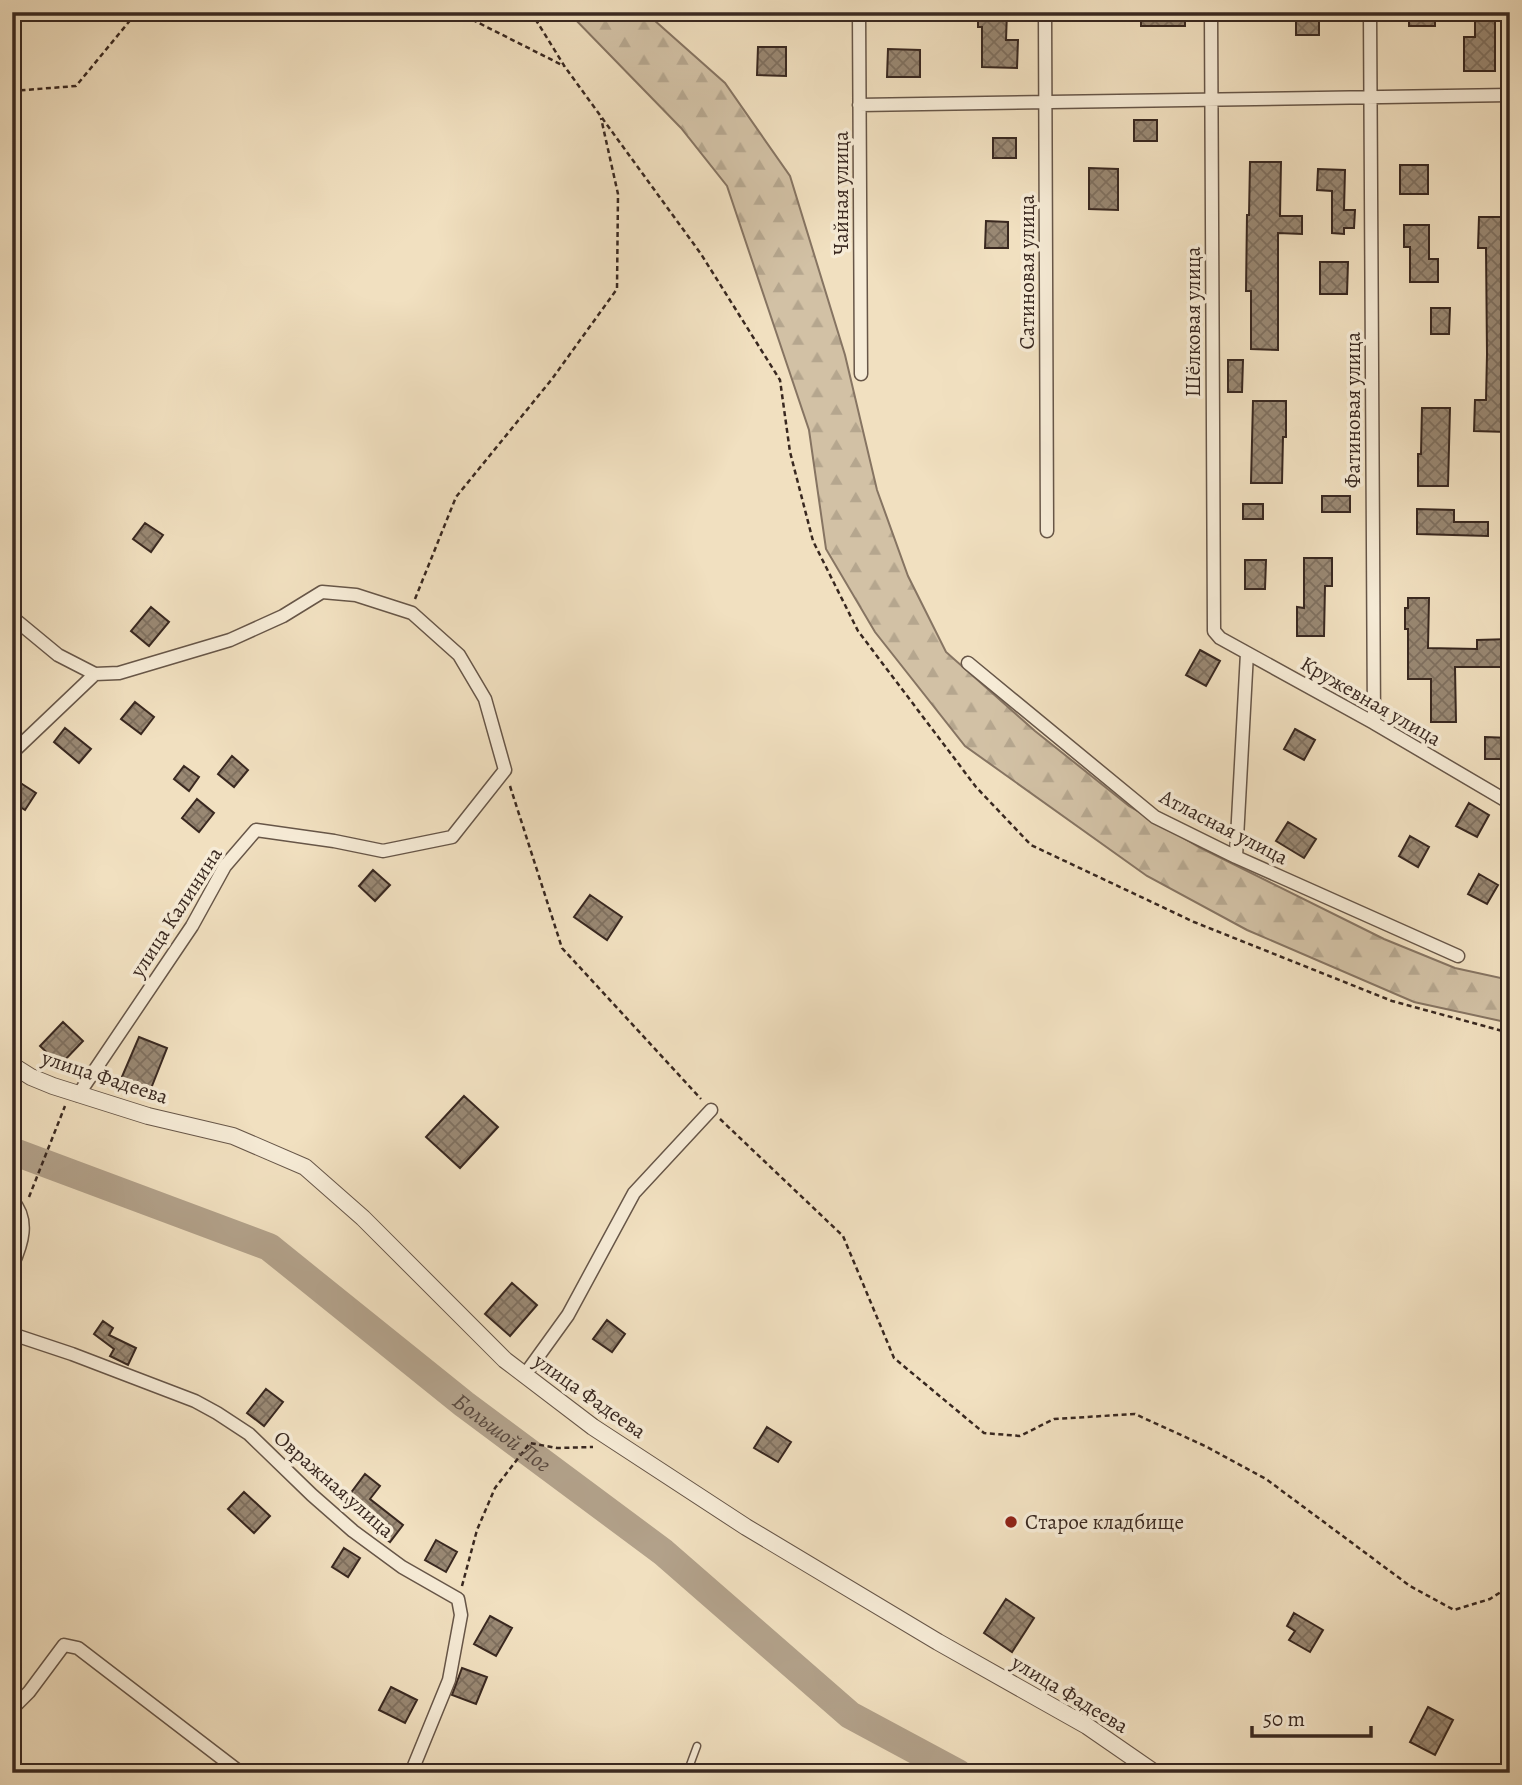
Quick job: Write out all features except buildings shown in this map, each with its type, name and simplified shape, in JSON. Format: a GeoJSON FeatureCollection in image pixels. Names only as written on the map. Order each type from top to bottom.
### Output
{"type":"FeatureCollection","features":[{"type":"Feature","properties":{"kind":"street","name":"Чайная улица"},"geometry":{"type":"LineString","coordinates":[[859,12],[861,374]]}},
{"type":"Feature","properties":{"kind":"street","name":"Сатиновая улица"},"geometry":{"type":"LineString","coordinates":[[1045,12],[1047,531]]}},
{"type":"Feature","properties":{"kind":"street","name":"Шёлковая улица"},"geometry":{"type":"LineString","coordinates":[[1211,12],[1214,631]]}},
{"type":"Feature","properties":{"kind":"street","name":"Фатиновая улица"},"geometry":{"type":"LineString","coordinates":[[1370,12],[1374,723]]}},
{"type":"Feature","properties":{"kind":"street"},"geometry":{"type":"LineString","coordinates":[[859,105],[1510,95]]}},
{"type":"Feature","properties":{"kind":"street"},"geometry":{"type":"LineString","coordinates":[[12,617],[58,655],[95,674],[119,673],[230,640],[283,616],[322,592],[356,596],[412,613],[459,655],[485,699],[505,770]]}},
{"type":"Feature","properties":{"kind":"street","name":"Кружевная улица"},"geometry":{"type":"LineString","coordinates":[[1214,631],[1220,638],[1374,723],[1510,803]]}},
{"type":"Feature","properties":{"kind":"street"},"geometry":{"type":"LineString","coordinates":[[1236,857],[1247,653]]}},
{"type":"Feature","properties":{"kind":"street","name":"Атласная улица"},"geometry":{"type":"LineString","coordinates":[[968,663],[1155,817],[1236,857],[1458,956]]}},
{"type":"Feature","properties":{"kind":"street"},"geometry":{"type":"LineString","coordinates":[[12,753],[95,674]]}},
{"type":"Feature","properties":{"kind":"street","name":"улица Калинина"},"geometry":{"type":"LineString","coordinates":[[74,1094],[192,926],[225,866],[256,830],[383,851],[452,837],[505,770]]}},
{"type":"Feature","properties":{"kind":"street","name":"улица Фадеева"},"geometry":{"type":"LineString","coordinates":[[12,1065],[31,1077],[74,1094],[148,1116],[233,1136],[305,1167],[363,1218],[477,1333],[524,1376],[593,1427],[746,1527],[938,1642],[1087,1726],[1155,1773]]}},
{"type":"Feature","properties":{"kind":"street"},"geometry":{"type":"LineString","coordinates":[[524,1376],[568,1315],[634,1194],[711,1110]]}},
{"type":"Feature","properties":{"kind":"street"},"geometry":{"type":"LineString","coordinates":[[12,1266],[21,1247],[24,1232],[22,1217],[14,1201]]}},
{"type":"Feature","properties":{"kind":"street","name":"Овражная улица"},"geometry":{"type":"LineString","coordinates":[[12,1334],[195,1401],[217,1413],[249,1434],[353,1531],[402,1567],[458,1599]]}},
{"type":"Feature","properties":{"kind":"street"},"geometry":{"type":"LineString","coordinates":[[411,1773],[449,1679],[461,1615],[458,1599]]}},
{"type":"Feature","properties":{"kind":"street"},"geometry":{"type":"LineString","coordinates":[[12,1709],[29,1692],[64,1646],[78,1648],[241,1773]]}},
{"type":"Feature","properties":{"kind":"lane"},"geometry":{"type":"LineString","coordinates":[[687,1773],[697,1746]]}},
{"type":"Feature","properties":{"kind":"path"},"geometry":{"type":"LineString","coordinates":[[12,91],[76,86],[137,12]]}},
{"type":"Feature","properties":{"kind":"path"},"geometry":{"type":"LineString","coordinates":[[457,12],[565,66]]}},
{"type":"Feature","properties":{"kind":"path"},"geometry":{"type":"LineString","coordinates":[[531,12],[565,66],[701,254],[780,380],[790,452],[813,541],[859,631],[912,705],[976,786],[1031,845],[1194,922],[1392,1001],[1510,1033]]}},
{"type":"Feature","properties":{"kind":"path"},"geometry":{"type":"LineString","coordinates":[[412,613],[418,587],[456,497],[552,379],[617,289],[618,194],[601,117]]}},
{"type":"Feature","properties":{"kind":"path"},"geometry":{"type":"LineString","coordinates":[[505,770],[562,948],[711,1110],[842,1236],[894,1359],[984,1433],[1020,1436],[1054,1419],[1135,1414],[1205,1446],[1266,1479],[1410,1586],[1454,1610],[1490,1600],[1510,1586]]}},
{"type":"Feature","properties":{"kind":"path"},"geometry":{"type":"LineString","coordinates":[[33,1186],[51,1138],[74,1094]]}},
{"type":"Feature","properties":{"kind":"path"},"geometry":{"type":"LineString","coordinates":[[458,1599],[477,1530],[495,1489],[530,1443],[557,1448],[597,1447]]}},
{"type":"Feature","properties":{"kind":"green space"},"geometry":{"type":"Polygon","coordinates":[[[568,12],[645,12],[725,83],[790,176],[845,355],[877,490],[908,576],[946,652],[1035,731],[1129,806],[1199,847],[1384,939],[1455,968],[1510,980],[1510,1023],[1414,1002],[1247,930],[1147,876],[965,746],[875,632],[826,549],[809,430],[727,186],[681,128],[568,12]]]}},
{"type":"Feature","properties":{"kind":"waterway","name":"Большой Лог"},"geometry":{"type":"LineString","coordinates":[[12,1151],[269,1247],[464,1404],[663,1552],[850,1715],[958,1773]]}},
{"type":"Feature","properties":{"kind":"place","name":"Старое кладбище"},"geometry":{"type":"Point","coordinates":[1011,1522]}}]}
